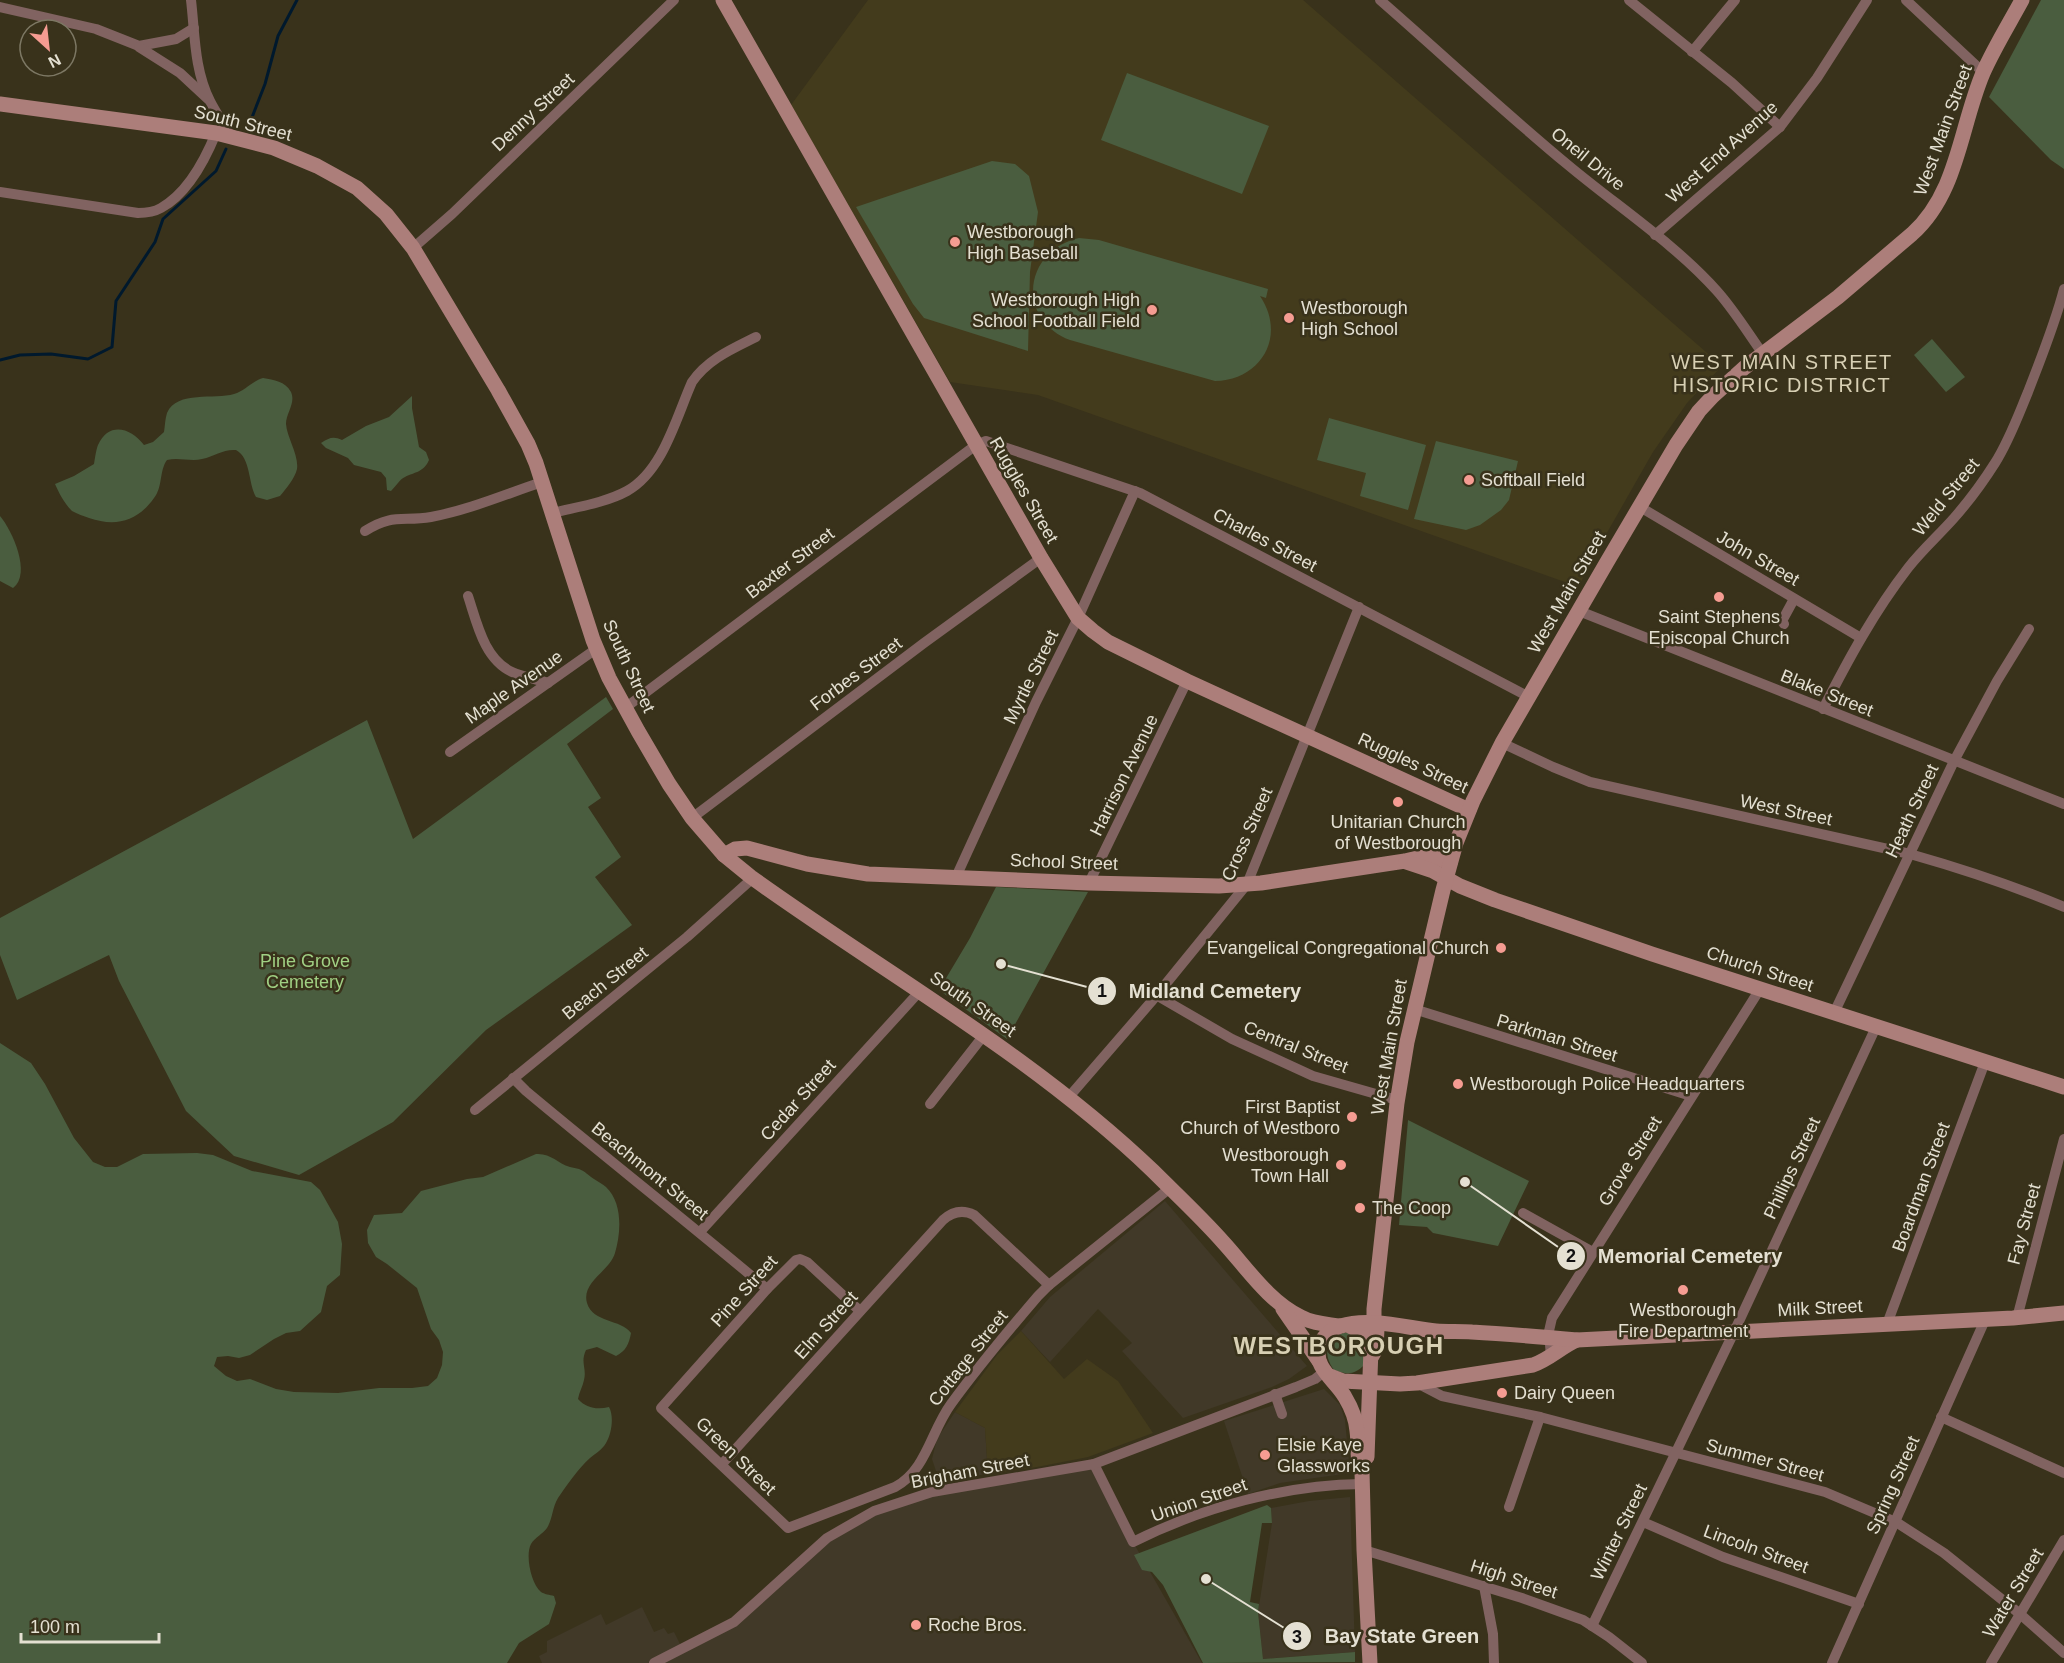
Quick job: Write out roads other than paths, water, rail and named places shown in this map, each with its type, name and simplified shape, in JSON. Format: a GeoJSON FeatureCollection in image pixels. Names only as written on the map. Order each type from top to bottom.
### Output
{"type":"FeatureCollection","features":[{"type":"Feature","properties":{"kind":"main road","name":"Ruggles Street"},"geometry":{"type":"LineString","coordinates":[[723,0],[976,445],[1078,618],[1108,642],[1469,810]]}},
{"type":"Feature","properties":{"kind":"main road","name":"West Main Street"},"geometry":{"type":"LineString","coordinates":[[1362,1478],[1367,1463],[1370,1413],[1368,1407],[1372,1358],[1377,1339],[1374,1320],[1397,1100],[1407,1042],[1430,939],[1450,863],[1469,810],[1502,743],[1676,445],[1700,411],[1728,382],[1847,290],[1930,216],[1948,182],[1969,112],[1984,73],[2022,0]]}},
{"type":"Feature","properties":{"kind":"main road","name":"South Street"},"geometry":{"type":"LineString","coordinates":[[0,104],[223,135],[274,148],[296,156],[357,188],[386,214],[413,248],[519,425],[536,463],[596,649],[625,708],[669,784],[692,818],[724,855],[753,878],[984,1035],[1105,1128],[1170,1188],[1276,1299],[1324,1370],[1339,1387],[1350,1406],[1358,1430],[1358,1462],[1362,1478]]}},
{"type":"Feature","properties":{"kind":"main road","name":"School Street"},"geometry":{"type":"LineString","coordinates":[[724,855],[735,849],[747,848],[848,872],[1089,883],[1219,886],[1247,884],[1426,856],[1437,857],[1450,863]]}},
{"type":"Feature","properties":{"kind":"main road","name":"School Street"},"geometry":{"type":"LineString","coordinates":[[1405,861],[1433,871],[1446,879]]}},
{"type":"Feature","properties":{"kind":"main road","name":"Church Street"},"geometry":{"type":"LineString","coordinates":[[1446,879],[1505,903],[1760,989],[2064,1087]]}},
{"type":"Feature","properties":{"kind":"main road","name":"South Street"},"geometry":{"type":"LineString","coordinates":[[1276,1299],[1301,1318],[1344,1325]]}},
{"type":"Feature","properties":{"kind":"main road","name":"Milk Street"},"geometry":{"type":"LineString","coordinates":[[1344,1325],[1374,1320],[1434,1331],[1577,1340],[1985,1320],[2064,1313]]}},
{"type":"Feature","properties":{"kind":"main road"},"geometry":{"type":"LineString","coordinates":[[1344,1325],[1360,1330],[1366,1337],[1370,1344],[1372,1358],[1364,1374],[1343,1381],[1324,1370],[1318,1355],[1320,1343],[1328,1333],[1344,1325]]}},
{"type":"Feature","properties":{"kind":"main road"},"geometry":{"type":"LineString","coordinates":[[1350,1380],[1370,1383],[1417,1383],[1533,1365],[1551,1358],[1577,1340]]}},
{"type":"Feature","properties":{"kind":"main road"},"geometry":{"type":"LineString","coordinates":[[1370,1413],[1380,1395],[1397,1384]]}},
{"type":"Feature","properties":{"kind":"main road"},"geometry":{"type":"LineString","coordinates":[[1362,1478],[1370,1663]]}},
{"type":"Feature","properties":{"kind":"street"},"geometry":{"type":"LineString","coordinates":[[0,192],[138,213],[159,210],[177,195],[223,135],[197,60],[191,0]]}},
{"type":"Feature","properties":{"kind":"street","name":"Denny Street"},"geometry":{"type":"LineString","coordinates":[[413,248],[452,214],[674,0]]}},
{"type":"Feature","properties":{"kind":"street","name":"Oneil Drive"},"geometry":{"type":"LineString","coordinates":[[1380,0],[1484,94],[1655,235],[1718,292],[1763,354]]}},
{"type":"Feature","properties":{"kind":"street"},"geometry":{"type":"LineString","coordinates":[[1629,0],[1732,83],[1780,127]]}},
{"type":"Feature","properties":{"kind":"street"},"geometry":{"type":"LineString","coordinates":[[1692,52],[1735,0]]}},
{"type":"Feature","properties":{"kind":"street","name":"West End Avenue"},"geometry":{"type":"LineString","coordinates":[[1655,235],[1780,127],[1817,78],[1867,0]]}},
{"type":"Feature","properties":{"kind":"street"},"geometry":{"type":"LineString","coordinates":[[1906,0],[1984,73]]}},
{"type":"Feature","properties":{"kind":"street"},"geometry":{"type":"LineString","coordinates":[[0,7],[96,29],[139,46],[180,73],[210,101]]}},
{"type":"Feature","properties":{"kind":"street"},"geometry":{"type":"LineString","coordinates":[[139,46],[176,39],[194,28]]}},
{"type":"Feature","properties":{"kind":"street","name":"Weld Street"},"geometry":{"type":"LineString","coordinates":[[1823,709],[1861,638],[1909,566],[1954,518],[1997,460],[2017,419],[2042,357],[2064,289]]}},
{"type":"Feature","properties":{"kind":"street"},"geometry":{"type":"LineString","coordinates":[[552,513],[614,496],[644,479],[659,458],[698,373],[714,359],[756,337]]}},
{"type":"Feature","properties":{"kind":"street","name":"Charles Street"},"geometry":{"type":"LineString","coordinates":[[976,445],[986,441],[1134,491],[1529,697]]}},
{"type":"Feature","properties":{"kind":"street","name":"Baxter Street"},"geometry":{"type":"LineString","coordinates":[[625,708],[976,445]]}},
{"type":"Feature","properties":{"kind":"street"},"geometry":{"type":"LineString","coordinates":[[364,531],[387,520],[429,518],[542,482]]}},
{"type":"Feature","properties":{"kind":"street","name":"Myrtle Street"},"geometry":{"type":"LineString","coordinates":[[956,877],[1036,702],[1078,618],[1134,491]]}},
{"type":"Feature","properties":{"kind":"street","name":"John Street"},"geometry":{"type":"LineString","coordinates":[[1640,507],[1861,638]]}},
{"type":"Feature","properties":{"kind":"street","name":"Forbes Street"},"geometry":{"type":"LineString","coordinates":[[692,818],[1041,558]]}},
{"type":"Feature","properties":{"kind":"street"},"geometry":{"type":"LineString","coordinates":[[468,596],[482,638],[498,663],[511,672],[548,683]]}},
{"type":"Feature","properties":{"kind":"street"},"geometry":{"type":"LineString","coordinates":[[1784,624],[1782,621],[1794,599]]}},
{"type":"Feature","properties":{"kind":"street","name":"Cross Street"},"geometry":{"type":"LineString","coordinates":[[1068,1098],[1247,884],[1359,607]]}},
{"type":"Feature","properties":{"kind":"street","name":"Blake Street"},"geometry":{"type":"LineString","coordinates":[[1579,611],[2064,804]]}},
{"type":"Feature","properties":{"kind":"street","name":"Heath Street"},"geometry":{"type":"LineString","coordinates":[[1834,1013],[1954,761],[1996,681],[2029,629]]}},
{"type":"Feature","properties":{"kind":"street","name":"Maple Avenue"},"geometry":{"type":"LineString","coordinates":[[450,752],[596,649]]}},
{"type":"Feature","properties":{"kind":"street","name":"Harrison Avenue"},"geometry":{"type":"LineString","coordinates":[[1089,883],[1188,681]]}},
{"type":"Feature","properties":{"kind":"street","name":"West Street"},"geometry":{"type":"LineString","coordinates":[[1502,743],[1590,782],[1910,854],[2026,891],[2064,907]]}},
{"type":"Feature","properties":{"kind":"street","name":"Beach Street"},"geometry":{"type":"LineString","coordinates":[[475,1110],[687,937],[753,878]]}},
{"type":"Feature","properties":{"kind":"street","name":"Grove Street"},"geometry":{"type":"LineString","coordinates":[[1551,1358],[1549,1338],[1552,1318],[1760,989]]}},
{"type":"Feature","properties":{"kind":"street","name":"Cedar Street"},"geometry":{"type":"LineString","coordinates":[[700,1232],[920,991]]}},
{"type":"Feature","properties":{"kind":"street","name":"Central Street"},"geometry":{"type":"LineString","coordinates":[[1156,995],[1232,1040],[1313,1076],[1397,1100]]}},
{"type":"Feature","properties":{"kind":"street","name":"Parkman Street"},"geometry":{"type":"LineString","coordinates":[[1414,1009],[1691,1096]]}},
{"type":"Feature","properties":{"kind":"street","name":"Phillips Street"},"geometry":{"type":"LineString","coordinates":[[1675,1453],[1876,1027]]}},
{"type":"Feature","properties":{"kind":"street"},"geometry":{"type":"LineString","coordinates":[[930,1104],[984,1035]]}},
{"type":"Feature","properties":{"kind":"street","name":"Boardman Street"},"geometry":{"type":"LineString","coordinates":[[1887,1324],[1985,1062]]}},
{"type":"Feature","properties":{"kind":"street","name":"Beachmont Street"},"geometry":{"type":"LineString","coordinates":[[513,1078],[767,1289]]}},
{"type":"Feature","properties":{"kind":"street","name":"Fay Street"},"geometry":{"type":"LineString","coordinates":[[2017,1318],[2064,1139]]}},
{"type":"Feature","properties":{"kind":"street","name":"Cottage Street"},"geometry":{"type":"LineString","coordinates":[[788,1528],[894,1486],[910,1477],[917,1469],[951,1404],[1049,1285],[1170,1188]]}},
{"type":"Feature","properties":{"kind":"street","name":"Elm Street"},"geometry":{"type":"LineString","coordinates":[[722,1464],[943,1220],[958,1212],[967,1212],[978,1218],[1049,1285]]}},
{"type":"Feature","properties":{"kind":"street"},"geometry":{"type":"LineString","coordinates":[[1523,1213],[1593,1252]]}},
{"type":"Feature","properties":{"kind":"street","name":"Pine Street"},"geometry":{"type":"LineString","coordinates":[[661,1408],[793,1262],[800,1259],[807,1262],[860,1311]]}},
{"type":"Feature","properties":{"kind":"street","name":"Spring Street"},"geometry":{"type":"LineString","coordinates":[[1832,1663],[1985,1320]]}},
{"type":"Feature","properties":{"kind":"street","name":"Brigham Street"},"geometry":{"type":"LineString","coordinates":[[654,1663],[734,1622],[827,1538],[874,1511],[932,1492],[1094,1464],[1315,1379],[1324,1370]]}},
{"type":"Feature","properties":{"kind":"street","name":"Summer Street"},"geometry":{"type":"LineString","coordinates":[[1417,1383],[1448,1398],[1540,1418],[1825,1492],[1896,1522],[1944,1553],[2064,1653]]}},
{"type":"Feature","properties":{"kind":"street"},"geometry":{"type":"LineString","coordinates":[[1275,1394],[1281,1414]]}},
{"type":"Feature","properties":{"kind":"street","name":"Green Street"},"geometry":{"type":"LineString","coordinates":[[661,1408],[788,1528]]}},
{"type":"Feature","properties":{"kind":"street"},"geometry":{"type":"LineString","coordinates":[[1941,1417],[2064,1473]]}},
{"type":"Feature","properties":{"kind":"street"},"geometry":{"type":"LineString","coordinates":[[1509,1507],[1540,1418]]}},
{"type":"Feature","properties":{"kind":"street","name":"Winter Street"},"geometry":{"type":"LineString","coordinates":[[1592,1626],[1675,1453]]}},
{"type":"Feature","properties":{"kind":"street","name":"Union Street"},"geometry":{"type":"LineString","coordinates":[[1094,1464],[1133,1542],[1198,1515],[1260,1496],[1362,1478]]}},
{"type":"Feature","properties":{"kind":"street","name":"Lincoln Street"},"geometry":{"type":"LineString","coordinates":[[1643,1522],[1723,1557],[1858,1604]]}},
{"type":"Feature","properties":{"kind":"street","name":"Water Street"},"geometry":{"type":"LineString","coordinates":[[1991,1663],[2064,1540]]}},
{"type":"Feature","properties":{"kind":"street","name":"High Street"},"geometry":{"type":"LineString","coordinates":[[1364,1550],[1484,1586],[1583,1620],[1642,1663]]}},
{"type":"Feature","properties":{"kind":"street"},"geometry":{"type":"LineString","coordinates":[[1484,1586],[1493,1634],[1494,1663]]}},
{"type":"Feature","properties":{"kind":"waterway"},"geometry":{"type":"LineString","coordinates":[[249,125],[265,84],[278,36],[297,0]]}},
{"type":"Feature","properties":{"kind":"waterway"},"geometry":{"type":"LineString","coordinates":[[0,360],[20,355],[51,354],[88,359],[112,347],[116,301],[155,242],[163,219],[216,171],[226,149]]}},
{"type":"Feature","properties":{"kind":"place","name":"Westborough High Baseball"},"geometry":{"type":"Point","coordinates":[955,242]}},
{"type":"Feature","properties":{"kind":"place","name":"Westborough High School Football Field"},"geometry":{"type":"Point","coordinates":[1152,310]}},
{"type":"Feature","properties":{"kind":"place","name":"Westborough High School"},"geometry":{"type":"Point","coordinates":[1289,318]}},
{"type":"Feature","properties":{"kind":"place","name":"Softball Field"},"geometry":{"type":"Point","coordinates":[1469,480]}},
{"type":"Feature","properties":{"kind":"place","name":"Saint Stephens Episcopal Church"},"geometry":{"type":"Point","coordinates":[1719,597]}},
{"type":"Feature","properties":{"kind":"place","name":"Unitarian Church of Westborough"},"geometry":{"type":"Point","coordinates":[1398,802]}},
{"type":"Feature","properties":{"kind":"place","name":"Evangelical Congregational Church"},"geometry":{"type":"Point","coordinates":[1501,948]}},
{"type":"Feature","properties":{"kind":"place","name":"Midland Cemetery"},"geometry":{"type":"Point","coordinates":[1001,964]}},
{"type":"Feature","properties":{"kind":"place","name":"Westborough Police Headquarters"},"geometry":{"type":"Point","coordinates":[1458,1084]}},
{"type":"Feature","properties":{"kind":"place","name":"First Baptist Church of Westboro"},"geometry":{"type":"Point","coordinates":[1352,1117]}},
{"type":"Feature","properties":{"kind":"place","name":"Westborough Town Hall"},"geometry":{"type":"Point","coordinates":[1341,1165]}},
{"type":"Feature","properties":{"kind":"place","name":"Memorial Cemetery"},"geometry":{"type":"Point","coordinates":[1465,1182]}},
{"type":"Feature","properties":{"kind":"place","name":"The Coop"},"geometry":{"type":"Point","coordinates":[1360,1208]}},
{"type":"Feature","properties":{"kind":"place","name":"Westborough Fire Department"},"geometry":{"type":"Point","coordinates":[1683,1290]}},
{"type":"Feature","properties":{"kind":"place","name":"Dairy Queen"},"geometry":{"type":"Point","coordinates":[1502,1393]}},
{"type":"Feature","properties":{"kind":"place","name":"Elsie Kaye Glassworks"},"geometry":{"type":"Point","coordinates":[1265,1455]}},
{"type":"Feature","properties":{"kind":"place","name":"Bay State Green"},"geometry":{"type":"Point","coordinates":[1206,1579]}},
{"type":"Feature","properties":{"kind":"place","name":"Roche Bros."},"geometry":{"type":"Point","coordinates":[916,1625]}},
{"type":"Feature","properties":{"kind":"district","name":"WEST MAIN STREET HISTORIC DISTRICT"},"geometry":{"type":"Point","coordinates":[1782,374]}},
{"type":"Feature","properties":{"kind":"district","name":"WESTBOROUGH"},"geometry":{"type":"Point","coordinates":[1339,1345]}},
{"type":"Feature","properties":{"kind":"park label","name":"Pine Grove Cemetery"},"geometry":{"type":"Point","coordinates":[305,971]}}]}
